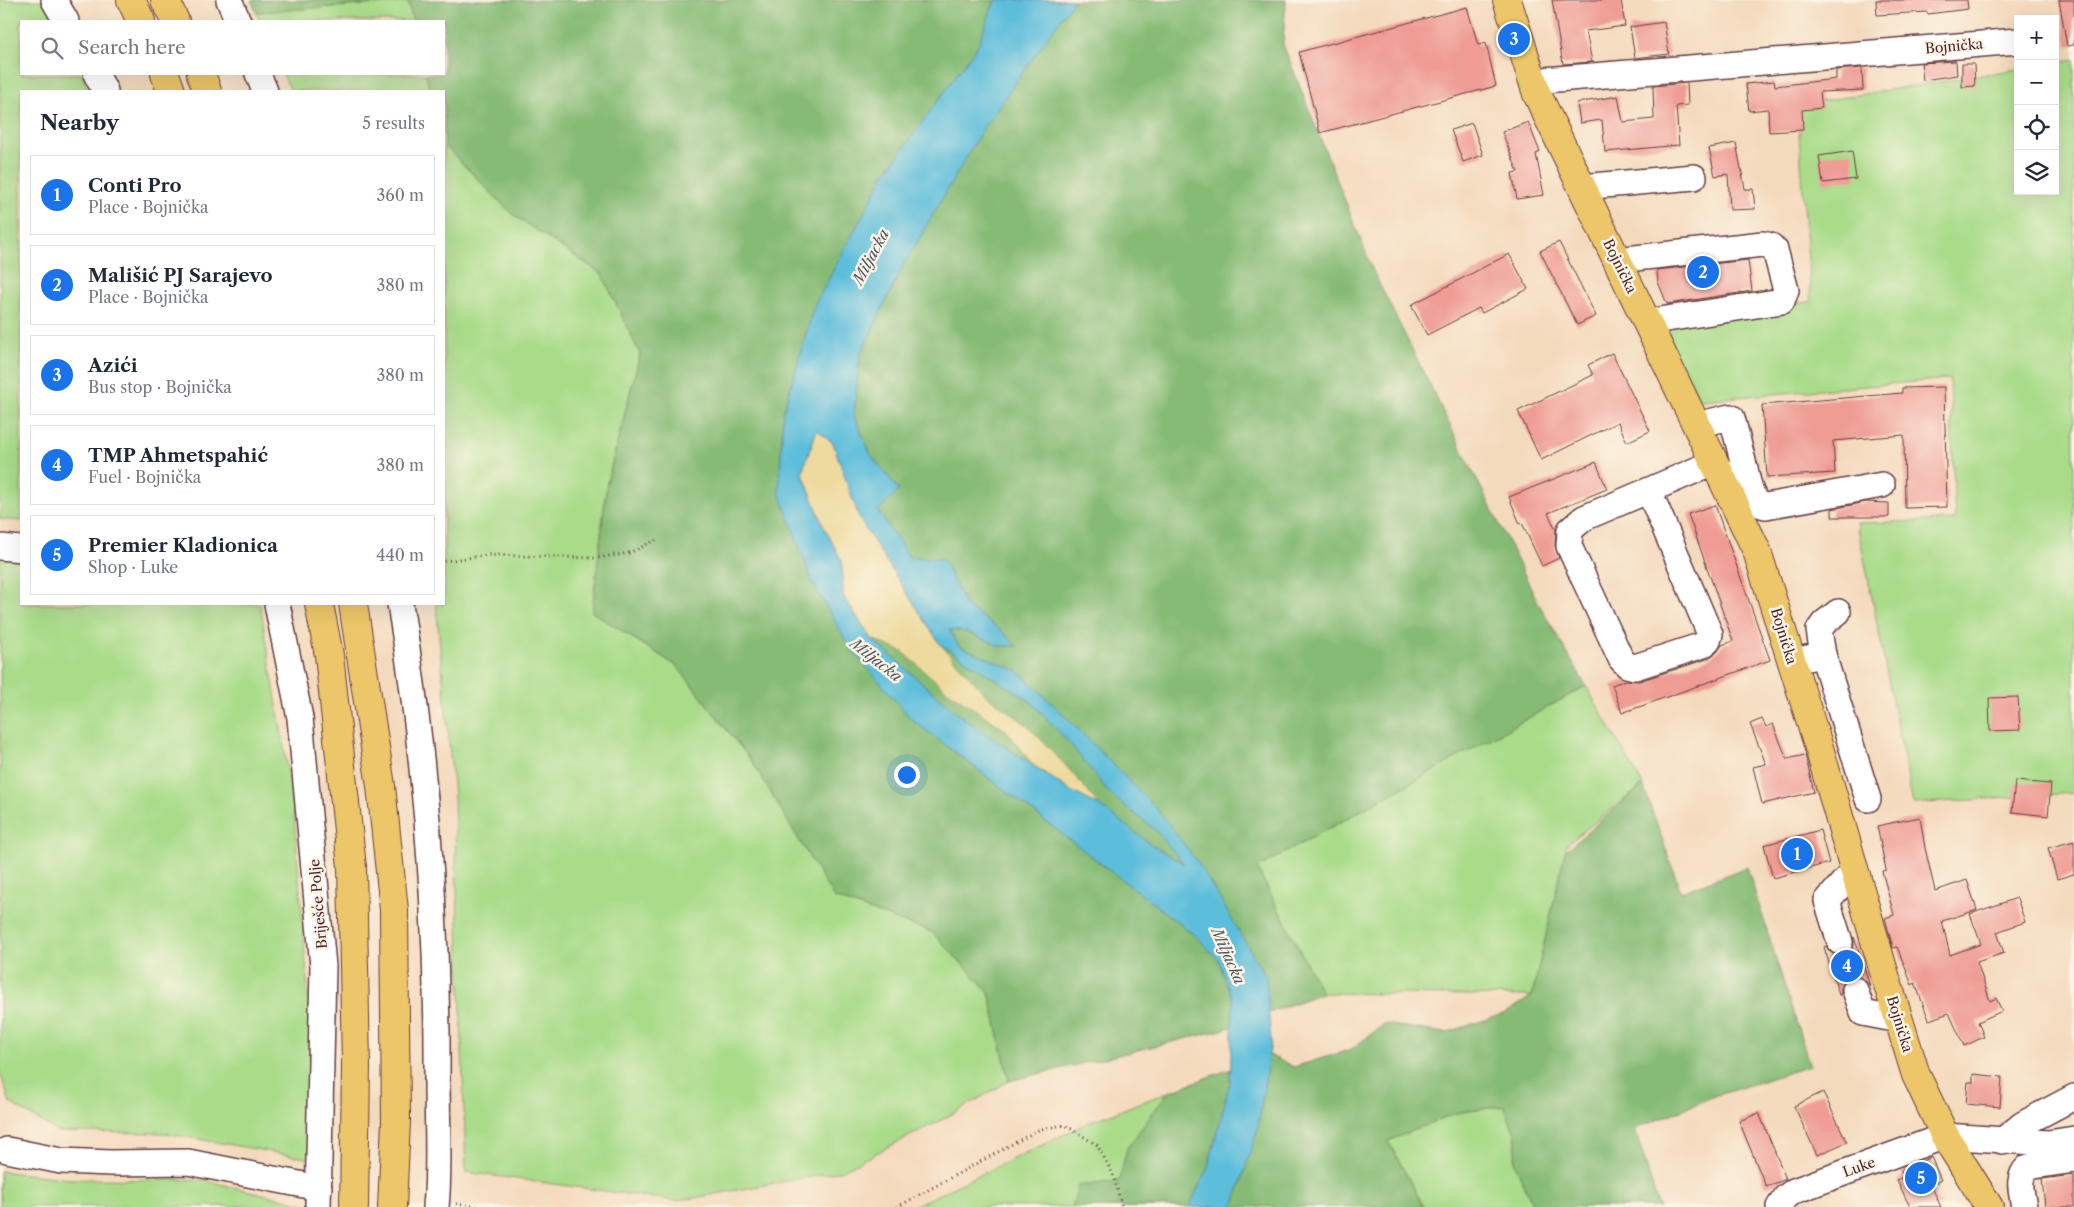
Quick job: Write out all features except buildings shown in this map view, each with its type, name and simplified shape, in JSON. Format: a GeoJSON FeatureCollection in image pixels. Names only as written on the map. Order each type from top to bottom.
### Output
{"type":"FeatureCollection","features":[{"type":"Feature","properties":{"kind":"main road"},"geometry":{"type":"LineString","coordinates":[[131,0],[141,20]]}},
{"type":"Feature","properties":{"kind":"main road"},"geometry":{"type":"LineString","coordinates":[[165,0],[175,20]]}},
{"type":"Feature","properties":{"kind":"main road","name":"Bojnička"},"geometry":{"type":"LineString","coordinates":[[1507,0],[1532,81],[1697,425],[1727,469],[1757,551],[1820,750],[1898,1020],[1916,1075],[1945,1136],[1989,1207]]}},
{"type":"Feature","properties":{"kind":"main road"},"geometry":{"type":"LineString","coordinates":[[165,75],[171,90]]}},
{"type":"Feature","properties":{"kind":"main road"},"geometry":{"type":"LineString","coordinates":[[200,75],[207,90]]}},
{"type":"Feature","properties":{"kind":"main road"},"geometry":{"type":"LineString","coordinates":[[319,605],[329,655],[352,867],[356,1066],[354,1207]]}},
{"type":"Feature","properties":{"kind":"main road"},"geometry":{"type":"LineString","coordinates":[[353,605],[382,786],[394,910],[396,1122],[392,1207]]}},
{"type":"Feature","properties":{"kind":"street"},"geometry":{"type":"LineString","coordinates":[[54,0],[65,20]]}},
{"type":"Feature","properties":{"kind":"street"},"geometry":{"type":"LineString","coordinates":[[229,0],[238,20]]}},
{"type":"Feature","properties":{"kind":"street","name":"Bojnička"},"geometry":{"type":"LineString","coordinates":[[1532,81],[2014,40]]}},
{"type":"Feature","properties":{"kind":"street"},"geometry":{"type":"LineString","coordinates":[[97,75],[104,90]]}},
{"type":"Feature","properties":{"kind":"street"},"geometry":{"type":"LineString","coordinates":[[258,75],[266,90]]}},
{"type":"Feature","properties":{"kind":"street"},"geometry":{"type":"LineString","coordinates":[[1582,187],[1694,177]]}},
{"type":"Feature","properties":{"kind":"street"},"geometry":{"type":"LineString","coordinates":[[1617,260],[1763,244],[1775,250],[1786,290],[1782,301],[1647,322]]}},
{"type":"Feature","properties":{"kind":"street"},"geometry":{"type":"LineString","coordinates":[[1649,491],[1710,634],[1708,640],[1703,645],[1635,667],[1627,665],[1621,659],[1569,546],[1570,530],[1584,518],[1649,491],[1727,469],[1755,501],[1762,506],[1882,485]]}},
{"type":"Feature","properties":{"kind":"street"},"geometry":{"type":"LineString","coordinates":[[0,547],[20,550]]}},
{"type":"Feature","properties":{"kind":"street","name":"Briješće Polje"},"geometry":{"type":"LineString","coordinates":[[278,605],[300,718],[323,966],[319,1198]]}},
{"type":"Feature","properties":{"kind":"street"},"geometry":{"type":"LineString","coordinates":[[400,605],[415,692],[433,888],[438,986],[436,1207]]}},
{"type":"Feature","properties":{"kind":"street"},"geometry":{"type":"LineString","coordinates":[[1838,612],[1824,622],[1820,630],[1823,655],[1868,799]]}},
{"type":"Feature","properties":{"kind":"street"},"geometry":{"type":"LineString","coordinates":[[1792,661],[1823,655]]}},
{"type":"Feature","properties":{"kind":"street"},"geometry":{"type":"LineString","coordinates":[[1840,942],[1827,901],[1854,870]]}},
{"type":"Feature","properties":{"kind":"street"},"geometry":{"type":"LineString","coordinates":[[1855,990],[1863,1013],[1898,1020]]}},
{"type":"Feature","properties":{"kind":"street"},"geometry":{"type":"LineString","coordinates":[[2002,1141],[2023,1124],[2074,1097]]}},
{"type":"Feature","properties":{"kind":"street"},"geometry":{"type":"LineString","coordinates":[[1945,1136],[2049,1143],[2074,1139]]}},
{"type":"Feature","properties":{"kind":"street","name":"Luke"},"geometry":{"type":"LineString","coordinates":[[1779,1207],[1786,1197],[1794,1191],[1945,1136]]}},
{"type":"Feature","properties":{"kind":"street"},"geometry":{"type":"LineString","coordinates":[[2,1150],[62,1161],[112,1163],[188,1162],[319,1198]]}},
{"type":"Feature","properties":{"kind":"street"},"geometry":{"type":"LineString","coordinates":[[2024,1207],[2020,1177],[2028,1167],[2074,1160]]}},
{"type":"Feature","properties":{"kind":"path"},"geometry":{"type":"LineString","coordinates":[[445,561],[489,556],[597,558],[629,553],[656,540]]}},
{"type":"Feature","properties":{"kind":"path"},"geometry":{"type":"LineString","coordinates":[[897,1207],[1040,1128],[1065,1124],[1097,1145],[1113,1174],[1122,1207]]}},
{"type":"Feature","properties":{"kind":"green space"},"geometry":{"type":"Polygon","coordinates":[[[0,0],[44,0],[54,20],[20,20],[20,75],[81,75],[89,90],[20,90],[20,521],[0,519],[0,0]]]}},
{"type":"Feature","properties":{"kind":"green space"},"geometry":{"type":"Polygon","coordinates":[[[251,0],[1286,0],[1283,44],[1373,271],[1539,604],[1586,686],[1257,868],[1322,993],[1222,1030],[1009,1081],[989,992],[932,932],[834,898],[753,763],[677,666],[592,612],[607,483],[640,354],[602,274],[512,214],[445,146],[445,90],[430,90],[426,75],[445,75],[445,20],[413,20],[408,2],[256,12],[251,0]]]}},
{"type":"Feature","properties":{"kind":"green space"},"geometry":{"type":"Polygon","coordinates":[[[408,2],[413,20],[260,20],[256,12],[408,2]]]}},
{"type":"Feature","properties":{"kind":"green space"},"geometry":{"type":"Polygon","coordinates":[[[2074,60],[2074,793],[1913,804],[1857,523],[1955,520],[1950,379],[1701,400],[1654,315],[1811,302],[1797,105],[2014,70],[2014,195],[2059,195],[2059,62],[2074,60]]]}},
{"type":"Feature","properties":{"kind":"green space"},"geometry":{"type":"Polygon","coordinates":[[[283,75],[426,75],[430,90],[291,90],[283,75]]]}},
{"type":"Feature","properties":{"kind":"green space"},"geometry":{"type":"Polygon","coordinates":[[[445,146],[512,214],[602,274],[640,354],[607,483],[592,612],[677,666],[753,763],[834,898],[932,932],[989,992],[1009,1081],[947,1117],[841,1171],[677,1201],[466,1172],[454,796],[436,605],[445,605],[445,146]]]}},
{"type":"Feature","properties":{"kind":"green space"},"geometry":{"type":"Polygon","coordinates":[[[0,555],[20,557],[20,605],[260,605],[293,802],[310,1018],[311,1159],[164,1133],[58,1132],[10,1103],[0,1072],[0,555]]]}},
{"type":"Feature","properties":{"kind":"green space"},"geometry":{"type":"Polygon","coordinates":[[[1586,686],[1643,785],[1567,844],[1532,996],[1322,993],[1257,868],[1586,686]]]}},
{"type":"Feature","properties":{"kind":"green space"},"geometry":{"type":"Polygon","coordinates":[[[1643,785],[1681,892],[1747,867],[1810,1066],[1715,1096],[1635,1129],[1659,1207],[1534,1207],[1515,1164],[1516,1137],[1504,1106],[1455,1113],[1388,1141],[1424,1207],[1072,1207],[1078,1186],[1119,1181],[1127,1148],[1168,1092],[1269,1055],[1294,1067],[1352,1049],[1384,1024],[1445,1033],[1506,1013],[1532,996],[1565,851],[1643,785]]]}},
{"type":"Feature","properties":{"kind":"green space"},"geometry":{"type":"Polygon","coordinates":[[[1195,1082],[1154,1207],[912,1207],[1092,1121],[1195,1082]]]}},
{"type":"Feature","properties":{"kind":"green space"},"geometry":{"type":"Polygon","coordinates":[[[1505,1106],[1516,1137],[1515,1164],[1534,1207],[1424,1207],[1388,1141],[1455,1113],[1505,1106]]]}},
{"type":"Feature","properties":{"kind":"green space"},"geometry":{"type":"Polygon","coordinates":[[[0,1171],[71,1179],[203,1180],[313,1206],[0,1207],[0,1171]]]}},
{"type":"Feature","properties":{"kind":"sand"},"geometry":{"type":"Polygon","coordinates":[[[817,429],[833,442],[860,520],[940,644],[985,694],[1027,725],[1067,767],[1100,806],[1069,790],[1033,765],[1007,731],[945,689],[903,652],[872,639],[843,596],[842,561],[825,530],[802,472],[817,429]]]}},
{"type":"Feature","properties":{"kind":"water","name":"Miljacka"},"geometry":{"type":"Polygon","coordinates":[[[995,0],[1074,0],[984,127],[904,264],[860,355],[854,416],[871,455],[899,490],[878,511],[909,557],[943,559],[966,606],[999,629],[1017,646],[1000,646],[967,632],[949,630],[959,646],[1018,671],[1156,808],[1199,864],[1266,977],[1271,1042],[1257,1132],[1233,1207],[1189,1207],[1208,1167],[1230,1082],[1233,1001],[1218,959],[1197,937],[910,718],[849,646],[812,582],[779,491],[783,413],[814,306],[884,175],[978,45],[995,0]],[[817,430],[802,472],[825,529],[842,561],[843,596],[872,639],[959,715],[1069,790],[1100,806],[1152,845],[1184,864],[1156,831],[1110,794],[1071,745],[1030,701],[940,644],[860,520],[833,443],[817,430]]]}},
{"type":"Feature","properties":{"kind":"tunnel"},"geometry":{"type":"LineString","coordinates":[[1840,942],[1855,990]]}},
{"type":"Feature","properties":{"kind":"place","name":"Azići"},"geometry":{"type":"Point","coordinates":[1514,39]}},
{"type":"Feature","properties":{"kind":"place","name":"Mališić PJ Sarajevo"},"geometry":{"type":"Point","coordinates":[1703,272]}},
{"type":"Feature","properties":{"kind":"place","name":"Conti Pro"},"geometry":{"type":"Point","coordinates":[1797,854]}},
{"type":"Feature","properties":{"kind":"place","name":"TMP Ahmetspahić"},"geometry":{"type":"Point","coordinates":[1847,966]}},
{"type":"Feature","properties":{"kind":"place","name":"Premier Kladionica"},"geometry":{"type":"Point","coordinates":[1921,1178]}}]}
